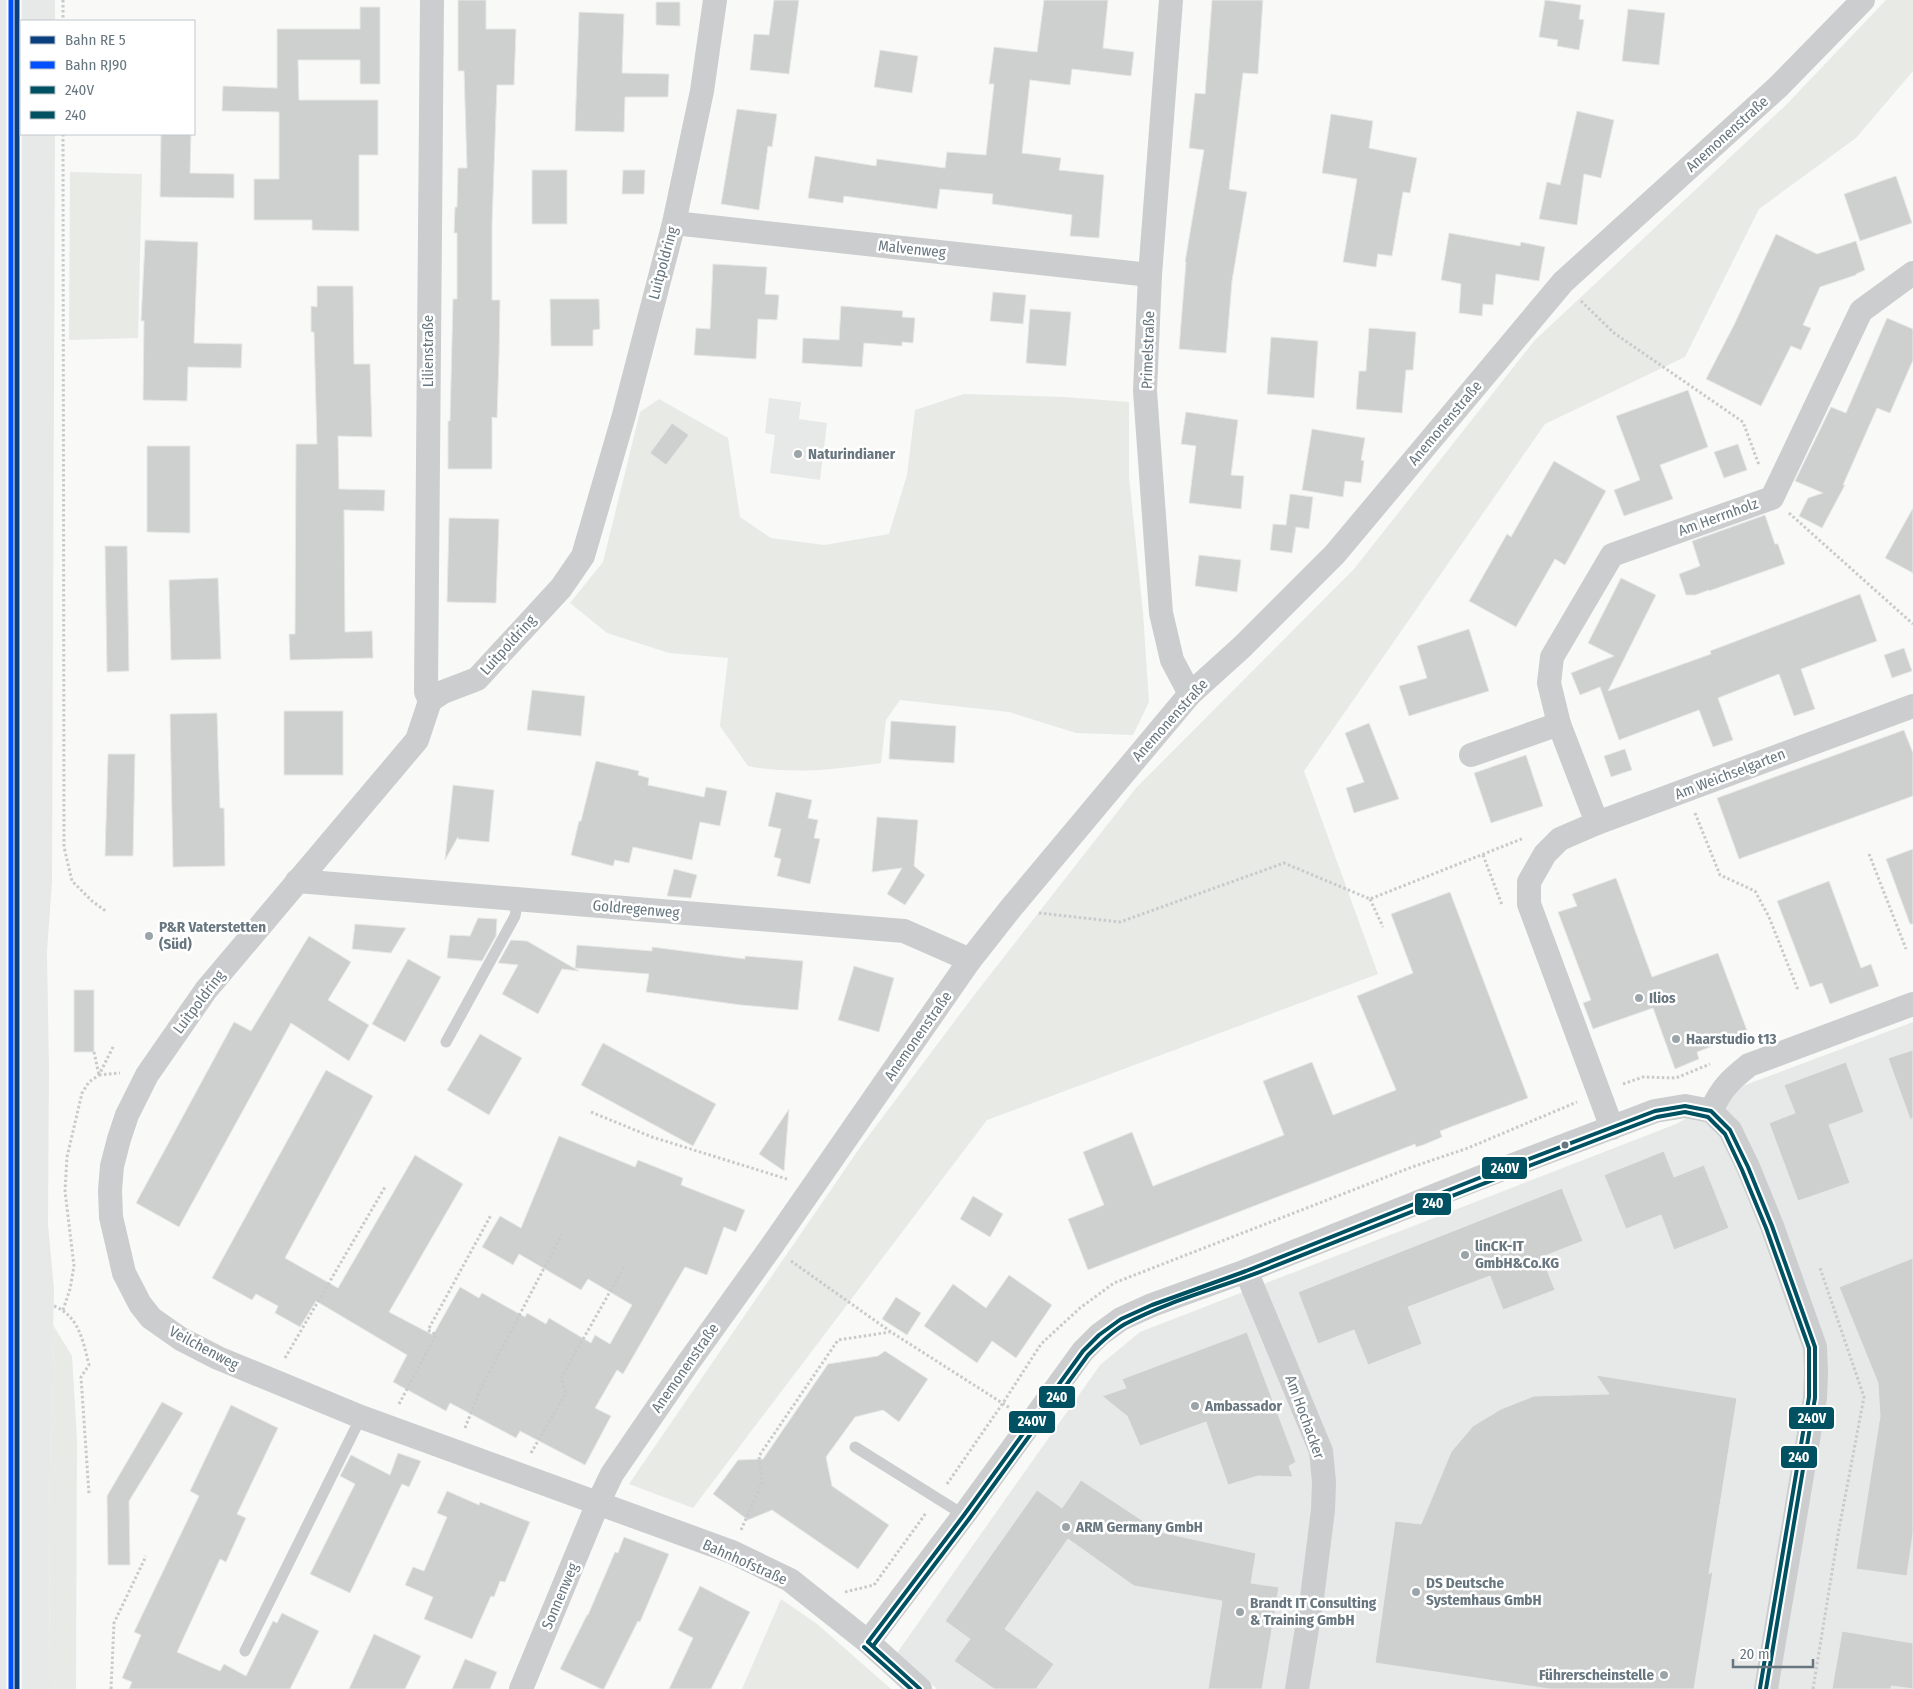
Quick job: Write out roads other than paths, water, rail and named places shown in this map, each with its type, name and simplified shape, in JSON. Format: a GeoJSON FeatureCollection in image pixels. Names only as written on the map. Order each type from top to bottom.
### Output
{"type":"FeatureCollection","features":[{"type":"Feature","properties":{"kind":"street","name":"Lilienstraße"},"geometry":{"type":"LineString","coordinates":[[430,701],[426,692],[432,0]]}},
{"type":"Feature","properties":{"kind":"street","name":"Luitpoldring"},"geometry":{"type":"LineString","coordinates":[[111,1217],[110,1190],[112,1166],[127,1115],[147,1075],[206,990],[417,740],[430,701],[443,692],[477,679],[561,588],[583,556],[624,415],[674,222],[702,91],[715,0]]}},
{"type":"Feature","properties":{"kind":"street","name":"Primelstraße"},"geometry":{"type":"LineString","coordinates":[[1170,0],[1150,275],[1146,391],[1161,613],[1172,660],[1190,694]]}},
{"type":"Feature","properties":{"kind":"street","name":"Anemonenstraße"},"geometry":{"type":"LineString","coordinates":[[598,1504],[612,1474],[970,960],[1011,908],[1190,694],[1242,647],[1335,554],[1563,282],[1778,88],[1863,0]]}},
{"type":"Feature","properties":{"kind":"street","name":"Malvenweg"},"geometry":{"type":"LineString","coordinates":[[674,222],[1150,275]]}},
{"type":"Feature","properties":{"kind":"street","name":"Am Herrnholz"},"geometry":{"type":"LineString","coordinates":[[1597,823],[1559,724],[1549,683],[1552,657],[1612,555],[1772,498],[1860,312],[1913,273]]}},
{"type":"Feature","properties":{"kind":"street","name":"Am Weichselgarten"},"geometry":{"type":"LineString","coordinates":[[1612,1128],[1529,904],[1529,882],[1545,854],[1560,839],[1597,823],[1686,791],[1888,713],[1913,706]]}},
{"type":"Feature","properties":{"kind":"street"},"geometry":{"type":"LineString","coordinates":[[1471,755],[1559,724]]}},
{"type":"Feature","properties":{"kind":"street","name":"Goldregenweg"},"geometry":{"type":"LineString","coordinates":[[297,881],[904,931],[970,960]]}},
{"type":"Feature","properties":{"kind":"street"},"geometry":{"type":"LineString","coordinates":[[1711,1111],[1718,1096],[1730,1079],[1749,1065],[1913,1004]]}},
{"type":"Feature","properties":{"kind":"street"},"geometry":{"type":"LineString","coordinates":[[868,1642],[964,1515],[1083,1351],[1121,1319],[1152,1305],[1246,1272],[1479,1178],[1656,1111],[1685,1106],[1711,1111],[1730,1130],[1748,1167],[1772,1226],[1815,1347],[1815,1398],[1766,1689]]}},
{"type":"Feature","properties":{"kind":"street","name":"Veilchenweg"},"geometry":{"type":"LineString","coordinates":[[111,1217],[124,1273],[140,1304],[151,1318],[181,1339],[218,1358],[361,1417],[598,1504]]}},
{"type":"Feature","properties":{"kind":"street","name":"Am Hochacker"},"geometry":{"type":"LineString","coordinates":[[1246,1272],[1321,1451],[1324,1482],[1323,1510],[1312,1598],[1297,1689]]}},
{"type":"Feature","properties":{"kind":"street","name":"Bahnhofstraße"},"geometry":{"type":"LineString","coordinates":[[598,1504],[732,1552],[790,1580],[868,1642],[920,1689]]}},
{"type":"Feature","properties":{"kind":"street","name":"Sonnenweg"},"geometry":{"type":"LineString","coordinates":[[521,1689],[598,1504]]}},
{"type":"Feature","properties":{"kind":"lane"},"geometry":{"type":"LineString","coordinates":[[446,1042],[515,916],[518,899]]}},
{"type":"Feature","properties":{"kind":"lane"},"geometry":{"type":"LineString","coordinates":[[245,1651],[361,1417]]}},
{"type":"Feature","properties":{"kind":"lane"},"geometry":{"type":"LineString","coordinates":[[855,1446],[964,1515]]}},
{"type":"Feature","properties":{"kind":"rail line","name":"RJ90"},"geometry":{"type":"LineString","coordinates":[[11,0],[11,1689]]}},
{"type":"Feature","properties":{"kind":"place","name":"Naturindianer"},"geometry":{"type":"Point","coordinates":[798,454]}},
{"type":"Feature","properties":{"kind":"place","name":"P&R Vaterstetten (Süd)"},"geometry":{"type":"Point","coordinates":[149,936]}},
{"type":"Feature","properties":{"kind":"place","name":"Ilios"},"geometry":{"type":"Point","coordinates":[1639,998]}},
{"type":"Feature","properties":{"kind":"place","name":"Haarstudio t13"},"geometry":{"type":"Point","coordinates":[1676,1039]}},
{"type":"Feature","properties":{"kind":"place","name":"linCK-IT GmbH&Co.KG"},"geometry":{"type":"Point","coordinates":[1465,1255]}},
{"type":"Feature","properties":{"kind":"place","name":"Ambassador"},"geometry":{"type":"Point","coordinates":[1195,1406]}},
{"type":"Feature","properties":{"kind":"place","name":"ARM Germany GmbH"},"geometry":{"type":"Point","coordinates":[1066,1527]}},
{"type":"Feature","properties":{"kind":"place","name":"DS Deutsche Systemhaus GmbH"},"geometry":{"type":"Point","coordinates":[1416,1592]}},
{"type":"Feature","properties":{"kind":"place","name":"Brandt IT Consulting & Training GmbH"},"geometry":{"type":"Point","coordinates":[1240,1612]}},
{"type":"Feature","properties":{"kind":"place","name":"Führerscheinstelle"},"geometry":{"type":"Point","coordinates":[1664,1675]}}]}
